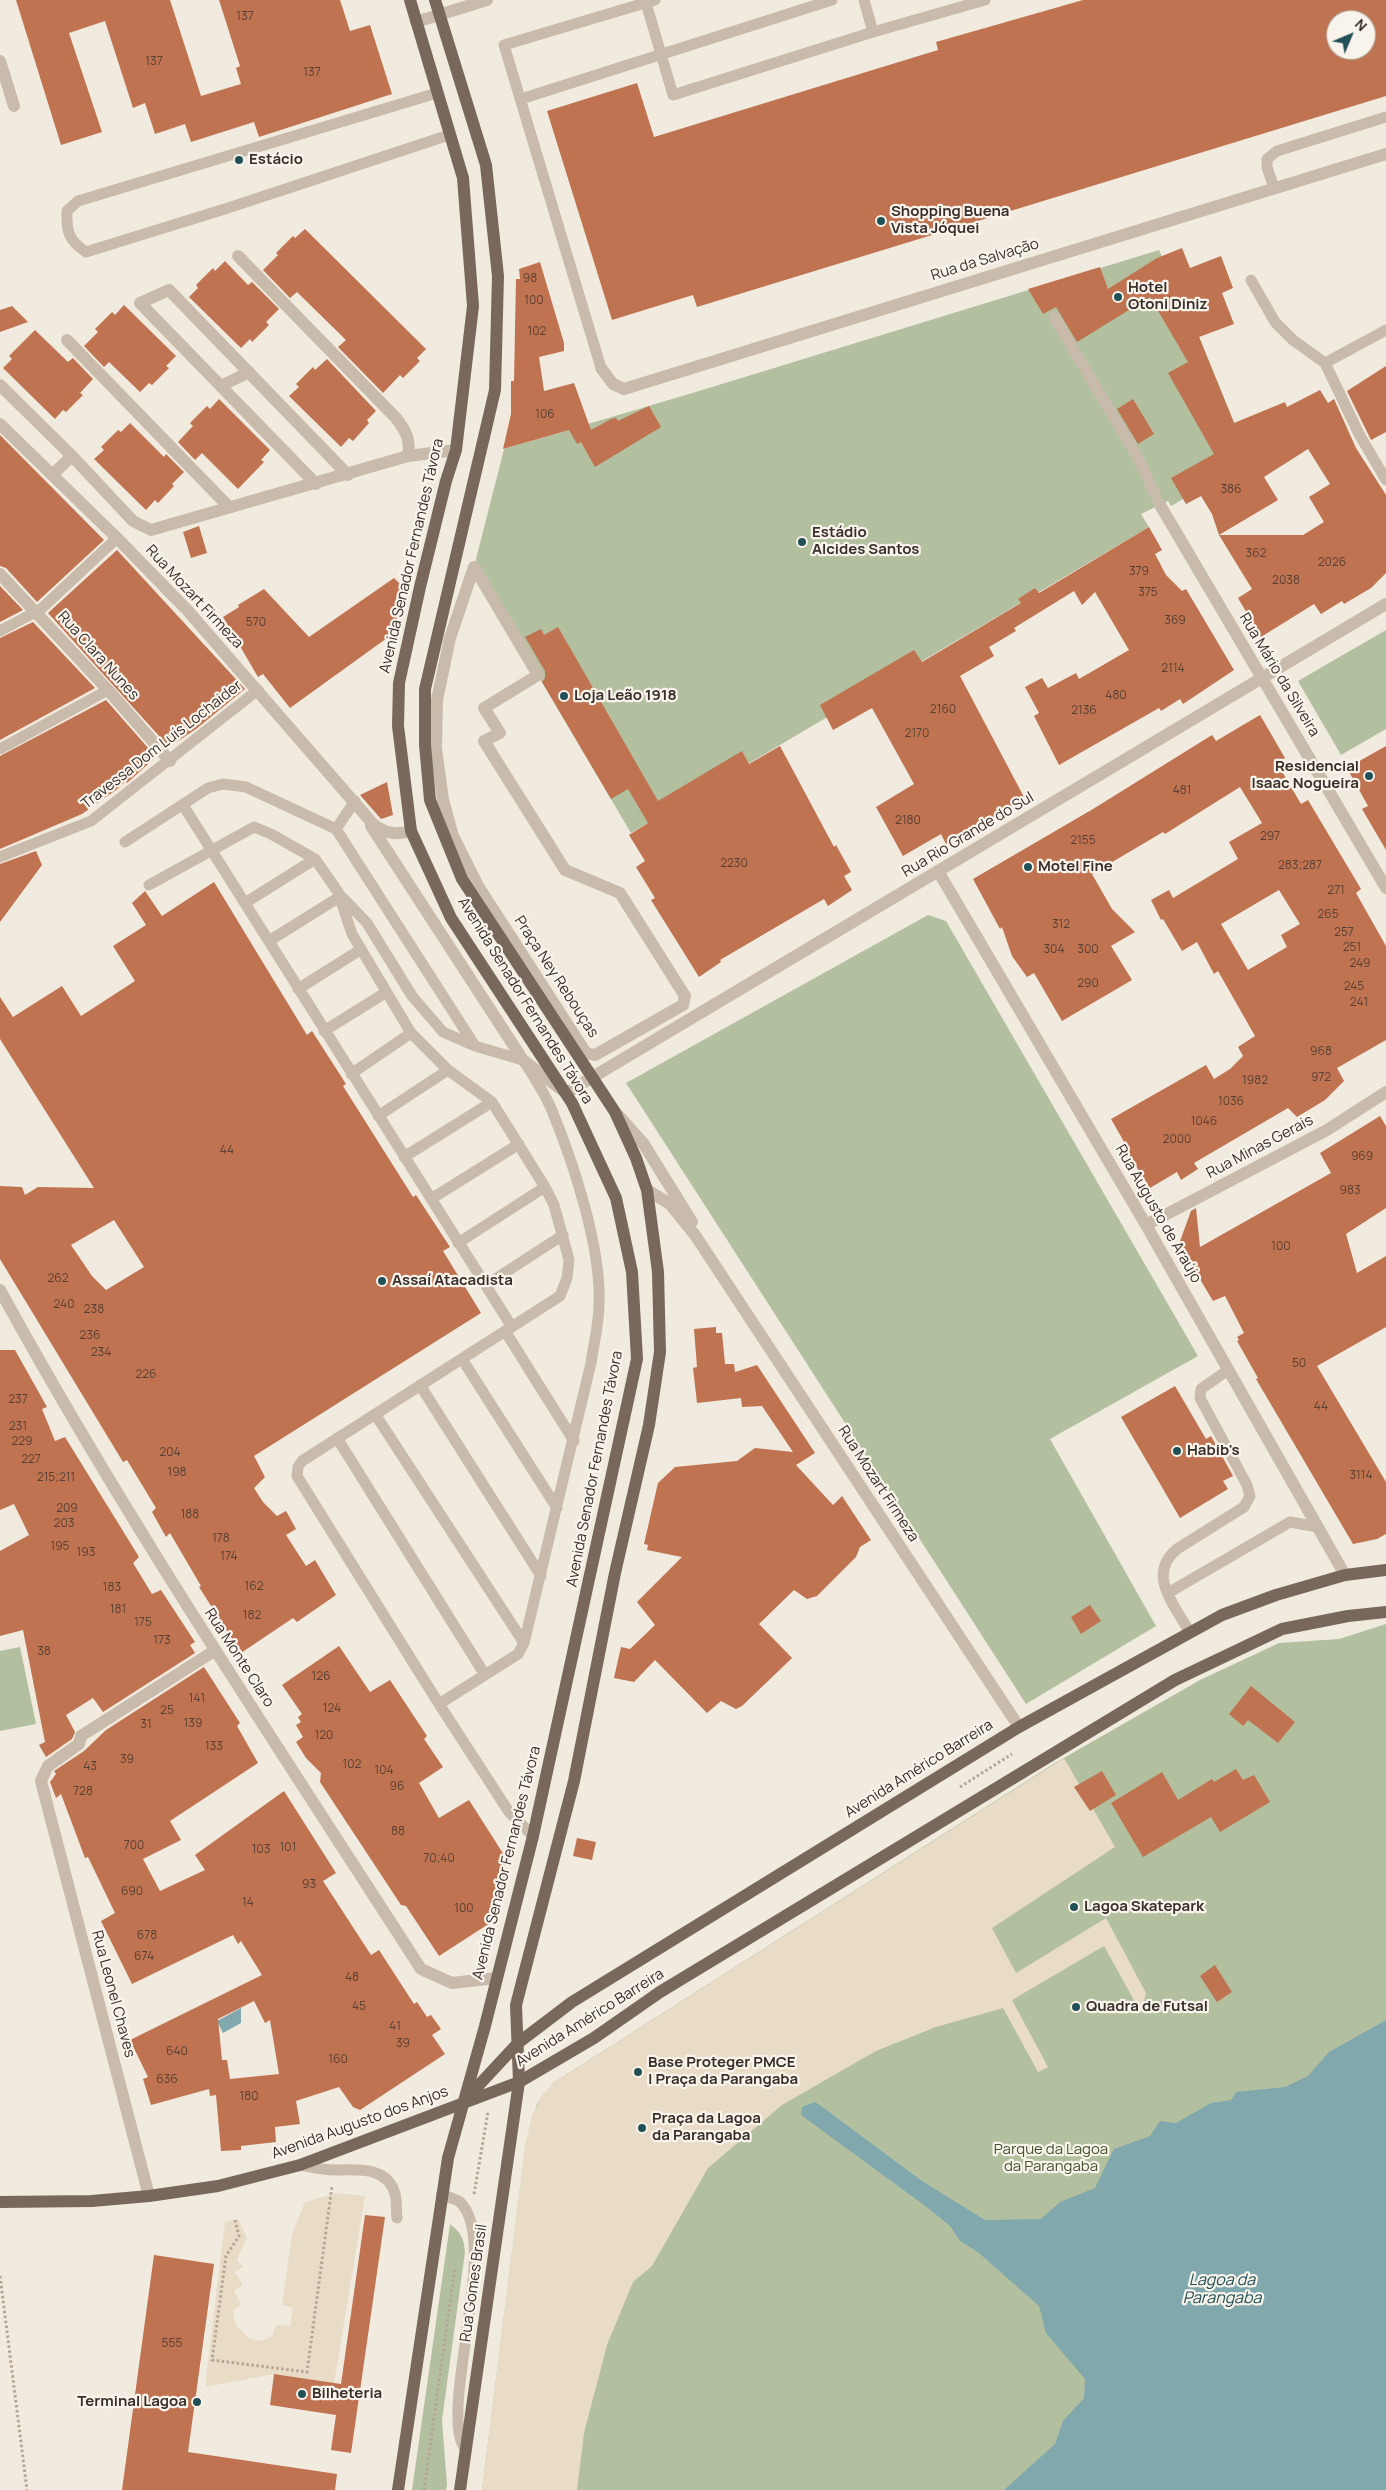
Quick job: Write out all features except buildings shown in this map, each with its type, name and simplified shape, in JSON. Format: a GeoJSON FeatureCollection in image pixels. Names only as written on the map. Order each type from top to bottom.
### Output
{"type":"FeatureCollection","features":[{"type":"Feature","properties":{"kind":"main road","name":"Avenida Senador Fernandes Távora"},"geometry":{"type":"LineString","coordinates":[[410,0],[463,178],[473,306],[456,450],[446,481],[399,683],[398,726],[411,831],[451,918],[566,1093],[616,1198],[632,1272],[637,1359],[532,1836],[464,2102]]}},
{"type":"Feature","properties":{"kind":"main road","name":"Avenida Senador Fernandes Távora"},"geometry":{"type":"LineString","coordinates":[[435,0],[486,166],[498,276],[495,390],[425,689],[425,745],[430,800],[462,879],[615,1112],[636,1158],[647,1190],[658,1272],[660,1352],[648,1424],[615,1573],[574,1781],[516,2005],[519,2082]]}},
{"type":"Feature","properties":{"kind":"main road","name":"Avenida Américo Barreira"},"geometry":{"type":"LineString","coordinates":[[464,2102],[518,2043],[572,2002],[1019,1727],[1222,1615],[1276,1595],[1345,1575],[1386,1570]]}},
{"type":"Feature","properties":{"kind":"main road","name":"Avenida Américo Barreira"},"geometry":{"type":"LineString","coordinates":[[464,2102],[519,2082],[594,2038],[660,1992],[1175,1680],[1282,1629],[1348,1616],[1386,1612]]}},
{"type":"Feature","properties":{"kind":"main road","name":"Rua Gomes Brasil"},"geometry":{"type":"LineString","coordinates":[[460,2489],[519,2082]]}},
{"type":"Feature","properties":{"kind":"main road","name":"Avenida Augusto dos Anjos"},"geometry":{"type":"LineString","coordinates":[[0,2202],[92,2201],[149,2196],[218,2186],[300,2165],[464,2102]]}},
{"type":"Feature","properties":{"kind":"main road"},"geometry":{"type":"LineString","coordinates":[[398,2490],[448,2158],[464,2102]]}},
{"type":"Feature","properties":{"kind":"street"},"geometry":{"type":"LineString","coordinates":[[416,22],[488,0]]}},
{"type":"Feature","properties":{"kind":"street"},"geometry":{"type":"LineString","coordinates":[[0,61],[14,106]]}},
{"type":"Feature","properties":{"kind":"street","name":"Rua da Salvação"},"geometry":{"type":"LineString","coordinates":[[601,368],[614,384],[624,389],[1386,154]]}},
{"type":"Feature","properties":{"kind":"street"},"geometry":{"type":"LineString","coordinates":[[238,256],[404,429],[411,442],[408,456]]}},
{"type":"Feature","properties":{"kind":"street"},"geometry":{"type":"LineString","coordinates":[[316,484],[140,302],[169,290],[348,475]]}},
{"type":"Feature","properties":{"kind":"street"},"geometry":{"type":"LineString","coordinates":[[67,340],[229,507]]}},
{"type":"Feature","properties":{"kind":"street"},"geometry":{"type":"LineString","coordinates":[[221,386],[249,372]]}},
{"type":"Feature","properties":{"kind":"street"},"geometry":{"type":"LineString","coordinates":[[0,385],[72,456],[133,521],[151,530],[348,475],[408,456],[456,450]]}},
{"type":"Feature","properties":{"kind":"street","name":"Rua Mozart Firmeza"},"geometry":{"type":"LineString","coordinates":[[0,424],[117,538],[188,611],[373,824],[386,832],[402,833],[411,831]]}},
{"type":"Feature","properties":{"kind":"street"},"geometry":{"type":"LineString","coordinates":[[52,475],[72,456]]}},
{"type":"Feature","properties":{"kind":"street","name":"Rua Mário da Silveira"},"geometry":{"type":"LineString","coordinates":[[1160,505],[1386,888]]}},
{"type":"Feature","properties":{"kind":"street","name":"Praça Ney Rebouças"},"geometry":{"type":"LineString","coordinates":[[474,568],[538,675],[484,708],[500,733],[484,742],[565,870],[620,894],[685,996],[683,1005],[595,1055],[586,1054],[478,886],[454,838],[443,800],[436,748],[437,700],[450,638],[474,568]]}},
{"type":"Feature","properties":{"kind":"street","name":"Rua Clara Nunes"},"geometry":{"type":"LineString","coordinates":[[0,574],[108,690],[170,761]]}},
{"type":"Feature","properties":{"kind":"street","name":"Rua Rio Grande do Sul"},"geometry":{"type":"LineString","coordinates":[[566,1093],[1386,604]]}},
{"type":"Feature","properties":{"kind":"street","name":"Rua Mozart Firmeza"},"geometry":{"type":"LineString","coordinates":[[355,801],[524,1060],[566,1093]]}},
{"type":"Feature","properties":{"kind":"street","name":"Rua Augusto de Araújo"},"geometry":{"type":"LineString","coordinates":[[938,871],[1146,1225],[1345,1575]]}},
{"type":"Feature","properties":{"kind":"street","name":"Rua Minas Gerais"},"geometry":{"type":"LineString","coordinates":[[1146,1225],[1327,1130],[1386,1092]]}},
{"type":"Feature","properties":{"kind":"street","name":"Rua Mozart Firmeza"},"geometry":{"type":"LineString","coordinates":[[615,1112],[643,1143],[679,1198],[711,1260]]}},
{"type":"Feature","properties":{"kind":"street","name":"Rua Mozart Firmeza"},"geometry":{"type":"LineString","coordinates":[[647,1190],[670,1204],[711,1260],[1019,1727]]}},
{"type":"Feature","properties":{"kind":"street","name":"Rua Monte Claro"},"geometry":{"type":"LineString","coordinates":[[0,1290],[59,1398],[214,1651],[421,1969],[452,1983],[496,1978]]}},
{"type":"Feature","properties":{"kind":"street","name":"Rua Leonel Chaves"},"geometry":{"type":"LineString","coordinates":[[149,2196],[45,1800],[42,1782],[48,1766],[79,1744],[81,1736],[214,1651]]}},
{"type":"Feature","properties":{"kind":"lane"},"geometry":{"type":"LineString","coordinates":[[520,99],[660,53],[832,0]]}},
{"type":"Feature","properties":{"kind":"lane"},"geometry":{"type":"LineString","coordinates":[[864,0],[873,32]]}},
{"type":"Feature","properties":{"kind":"lane"},"geometry":{"type":"LineString","coordinates":[[601,368],[504,45],[651,2],[660,53],[673,95],[873,32],[984,0]]}},
{"type":"Feature","properties":{"kind":"lane"},"geometry":{"type":"LineString","coordinates":[[437,93],[78,201],[67,211],[69,236],[74,245],[86,252],[238,205],[450,135]]}},
{"type":"Feature","properties":{"kind":"lane"},"geometry":{"type":"LineString","coordinates":[[1274,188],[1267,167],[1267,159],[1277,150],[1386,116]]}},
{"type":"Feature","properties":{"kind":"lane"},"geometry":{"type":"LineString","coordinates":[[1251,280],[1275,322],[1293,340],[1325,363],[1358,434],[1386,480]]}},
{"type":"Feature","properties":{"kind":"lane"},"geometry":{"type":"LineString","coordinates":[[1054,317],[1136,456],[1160,505]]}},
{"type":"Feature","properties":{"kind":"lane"},"geometry":{"type":"LineString","coordinates":[[1325,363],[1386,330]]}},
{"type":"Feature","properties":{"kind":"lane"},"geometry":{"type":"LineString","coordinates":[[0,631],[36,612],[117,538]]}},
{"type":"Feature","properties":{"kind":"lane"},"geometry":{"type":"LineString","coordinates":[[0,749],[108,690]]}},
{"type":"Feature","properties":{"kind":"lane","name":"Travessa Dom Luís Lochaider"},"geometry":{"type":"LineString","coordinates":[[0,857],[91,821],[170,761],[258,690]]}},
{"type":"Feature","properties":{"kind":"lane"},"geometry":{"type":"LineString","coordinates":[[125,842],[208,788],[223,784],[246,787],[336,829],[475,1046]]}},
{"type":"Feature","properties":{"kind":"lane"},"geometry":{"type":"LineString","coordinates":[[336,829],[355,801]]}},
{"type":"Feature","properties":{"kind":"lane"},"geometry":{"type":"LineString","coordinates":[[183,805],[351,1074],[486,1285],[508,1329],[574,1441]]}},
{"type":"Feature","properties":{"kind":"lane"},"geometry":{"type":"LineString","coordinates":[[149,885],[211,849],[254,827],[271,834],[315,859],[340,896],[367,924],[412,996],[443,1032],[475,1046],[524,1060],[548,1104],[582,1199],[596,1255],[599,1279],[598,1321],[574,1441],[524,1643],[518,1654],[439,1704]]}},
{"type":"Feature","properties":{"kind":"lane"},"geometry":{"type":"LineString","coordinates":[[244,903],[315,859]]}},
{"type":"Feature","properties":{"kind":"lane"},"geometry":{"type":"LineString","coordinates":[[269,941],[340,896]]}},
{"type":"Feature","properties":{"kind":"lane"},"geometry":{"type":"LineString","coordinates":[[340,896],[352,934],[360,950],[411,1034],[448,1070],[492,1102],[519,1144],[545,1186],[554,1205],[569,1260],[567,1278],[560,1296],[302,1461],[298,1467],[297,1476],[302,1489],[509,1812],[532,1836]]}},
{"type":"Feature","properties":{"kind":"lane"},"geometry":{"type":"LineString","coordinates":[[298,989],[360,950]]}},
{"type":"Feature","properties":{"kind":"lane"},"geometry":{"type":"LineString","coordinates":[[324,1031],[385,993]]}},
{"type":"Feature","properties":{"kind":"lane"},"geometry":{"type":"LineString","coordinates":[[351,1074],[411,1034]]}},
{"type":"Feature","properties":{"kind":"lane"},"geometry":{"type":"LineString","coordinates":[[378,1116],[448,1070]]}},
{"type":"Feature","properties":{"kind":"lane"},"geometry":{"type":"LineString","coordinates":[[548,1104],[566,1093]]}},
{"type":"Feature","properties":{"kind":"lane"},"geometry":{"type":"LineString","coordinates":[[404,1157],[492,1102]]}},
{"type":"Feature","properties":{"kind":"lane"},"geometry":{"type":"LineString","coordinates":[[431,1199],[519,1144]]}},
{"type":"Feature","properties":{"kind":"lane"},"geometry":{"type":"LineString","coordinates":[[458,1243],[545,1186]]}},
{"type":"Feature","properties":{"kind":"lane"},"geometry":{"type":"LineString","coordinates":[[486,1285],[563,1235]]}},
{"type":"Feature","properties":{"kind":"lane"},"geometry":{"type":"LineString","coordinates":[[462,1359],[557,1508]]}},
{"type":"Feature","properties":{"kind":"lane"},"geometry":{"type":"LineString","coordinates":[[1190,1633],[1162,1580],[1162,1567],[1168,1557],[1244,1507],[1250,1496],[1247,1485],[1200,1398],[1201,1389],[1207,1383],[1228,1370]]}},
{"type":"Feature","properties":{"kind":"lane"},"geometry":{"type":"LineString","coordinates":[[420,1385],[541,1576]]}},
{"type":"Feature","properties":{"kind":"lane"},"geometry":{"type":"LineString","coordinates":[[375,1414],[524,1643]]}},
{"type":"Feature","properties":{"kind":"lane"},"geometry":{"type":"LineString","coordinates":[[337,1438],[485,1675]]}},
{"type":"Feature","properties":{"kind":"lane"},"geometry":{"type":"LineString","coordinates":[[1168,1593],[1290,1522],[1318,1527]]}},
{"type":"Feature","properties":{"kind":"lane"},"geometry":{"type":"LineString","coordinates":[[300,2165],[333,2170],[355,2169],[374,2172],[388,2181],[395,2193],[397,2218]]}},
{"type":"Feature","properties":{"kind":"lane"},"geometry":{"type":"LineString","coordinates":[[442,2194],[460,2202],[471,2221],[472,2230],[473,2274],[459,2403],[460,2437],[466,2452]]}},
{"type":"Feature","properties":{"kind":"path"},"geometry":{"type":"LineString","coordinates":[[235,2220],[239,2236],[226,2256],[212,2360],[307,2372],[333,2170]]}},
{"type":"Feature","properties":{"kind":"path"},"geometry":{"type":"LineString","coordinates":[[0,2276],[28,2490]]}},
{"type":"Feature","properties":{"kind":"green space","name":"Estádio Alcides Santos"},"geometry":{"type":"Polygon","coordinates":[[[1159,250],[1198,334],[1252,466],[1186,504],[1183,499],[1171,506],[1168,501],[1141,514],[1149,527],[631,833],[474,567],[504,449],[1159,250]]]}},
{"type":"Feature","properties":{"kind":"green space"},"geometry":{"type":"Polygon","coordinates":[[[1386,630],[1386,729],[1341,755],[1298,681],[1386,630]]]}},
{"type":"Feature","properties":{"kind":"green space"},"geometry":{"type":"Polygon","coordinates":[[[928,915],[946,921],[1198,1356],[1050,1439],[1156,1626],[1026,1704],[626,1083],[928,915]]]}},
{"type":"Feature","properties":{"kind":"green space","name":"Parque da Lagoa da Parangaba"},"geometry":{"type":"Polygon","coordinates":[[[1386,1624],[1386,2490],[482,2490],[526,2141],[537,2104],[553,2083],[1055,1763],[1200,1680],[1279,1643],[1339,1639],[1386,1624]]]}},
{"type":"Feature","properties":{"kind":"green space"},"geometry":{"type":"Polygon","coordinates":[[[20,1647],[36,1724],[0,1731],[0,1651],[20,1647]]]}},
{"type":"Feature","properties":{"kind":"green space"},"geometry":{"type":"Polygon","coordinates":[[[450,2224],[461,2236],[465,2252],[442,2420],[447,2485],[446,2490],[412,2490],[450,2224]]]}},
{"type":"Feature","properties":{"kind":"shaded area","name":"Praça da Lagoa da Parangaba"},"geometry":{"type":"Polygon","coordinates":[[[1064,1758],[1115,1847],[992,1928],[1016,1973],[1106,1918],[1146,1993],[1141,2013],[1104,1946],[1012,2000],[1048,2067],[1038,2072],[1003,2008],[936,2027],[876,2051],[782,2105],[708,2168],[652,2266],[633,2282],[607,2345],[584,2433],[577,2490],[482,2490],[526,2141],[532,2116],[543,2094],[553,2083],[1064,1758]]]}},
{"type":"Feature","properties":{"kind":"shaded area"},"geometry":{"type":"Polygon","coordinates":[[[337,2193],[365,2196],[334,2383],[274,2374],[205,2387],[225,2222],[238,2219],[247,2238],[237,2260],[243,2267],[235,2272],[243,2285],[234,2291],[241,2304],[233,2311],[234,2318],[237,2326],[249,2338],[256,2341],[264,2340],[272,2336],[276,2325],[290,2326],[293,2308],[282,2305],[292,2234],[305,2202],[337,2193]]]}},
{"type":"Feature","properties":{"kind":"water"},"geometry":{"type":"Polygon","coordinates":[[[241,2008],[241,2023],[223,2033],[217,2021],[241,2008]]]}},
{"type":"Feature","properties":{"kind":"water","name":"Lagoa da Parangaba"},"geometry":{"type":"Polygon","coordinates":[[[1386,2020],[1386,2490],[1004,2490],[1055,2444],[1063,2421],[1084,2398],[1085,2379],[1046,2333],[1039,2306],[979,2253],[960,2241],[950,2226],[928,2208],[801,2115],[802,2107],[815,2102],[922,2181],[985,2220],[1041,2219],[1060,2202],[1095,2188],[1114,2149],[1150,2136],[1160,2121],[1176,2123],[1211,2103],[1231,2100],[1236,2092],[1285,2087],[1308,2076],[1329,2052],[1386,2020]]]}},
{"type":"Feature","properties":{"kind":"place","name":"Estácio"},"geometry":{"type":"Point","coordinates":[239,160]}},
{"type":"Feature","properties":{"kind":"place","name":"Shopping Buena Vista Jóquei"},"geometry":{"type":"Point","coordinates":[881,221]}},
{"type":"Feature","properties":{"kind":"place","name":"Hotel Otoni Diniz"},"geometry":{"type":"Point","coordinates":[1118,297]}},
{"type":"Feature","properties":{"kind":"place","name":"Estádio Alcides Santos"},"geometry":{"type":"Point","coordinates":[802,542]}},
{"type":"Feature","properties":{"kind":"place","name":"Loja Leão 1918"},"geometry":{"type":"Point","coordinates":[564,696]}},
{"type":"Feature","properties":{"kind":"place","name":"Residencial Isaac Nogueira"},"geometry":{"type":"Point","coordinates":[1369,776]}},
{"type":"Feature","properties":{"kind":"place","name":"Motel Fine"},"geometry":{"type":"Point","coordinates":[1028,867]}},
{"type":"Feature","properties":{"kind":"place","name":"Assaí Atacadista"},"geometry":{"type":"Point","coordinates":[382,1281]}},
{"type":"Feature","properties":{"kind":"place","name":"Habib's"},"geometry":{"type":"Point","coordinates":[1177,1451]}},
{"type":"Feature","properties":{"kind":"place","name":"Lagoa Skatepark"},"geometry":{"type":"Point","coordinates":[1074,1907]}},
{"type":"Feature","properties":{"kind":"place","name":"Quadra de Futsal"},"geometry":{"type":"Point","coordinates":[1076,2007]}},
{"type":"Feature","properties":{"kind":"place","name":"Base Proteger PMCE | Praça da Parangaba"},"geometry":{"type":"Point","coordinates":[638,2072]}},
{"type":"Feature","properties":{"kind":"place","name":"Praça da Lagoa da Parangaba"},"geometry":{"type":"Point","coordinates":[642,2128]}},
{"type":"Feature","properties":{"kind":"place","name":"Bilheteria"},"geometry":{"type":"Point","coordinates":[302,2394]}},
{"type":"Feature","properties":{"kind":"place","name":"Terminal Lagoa"},"geometry":{"type":"Point","coordinates":[197,2402]}}]}
